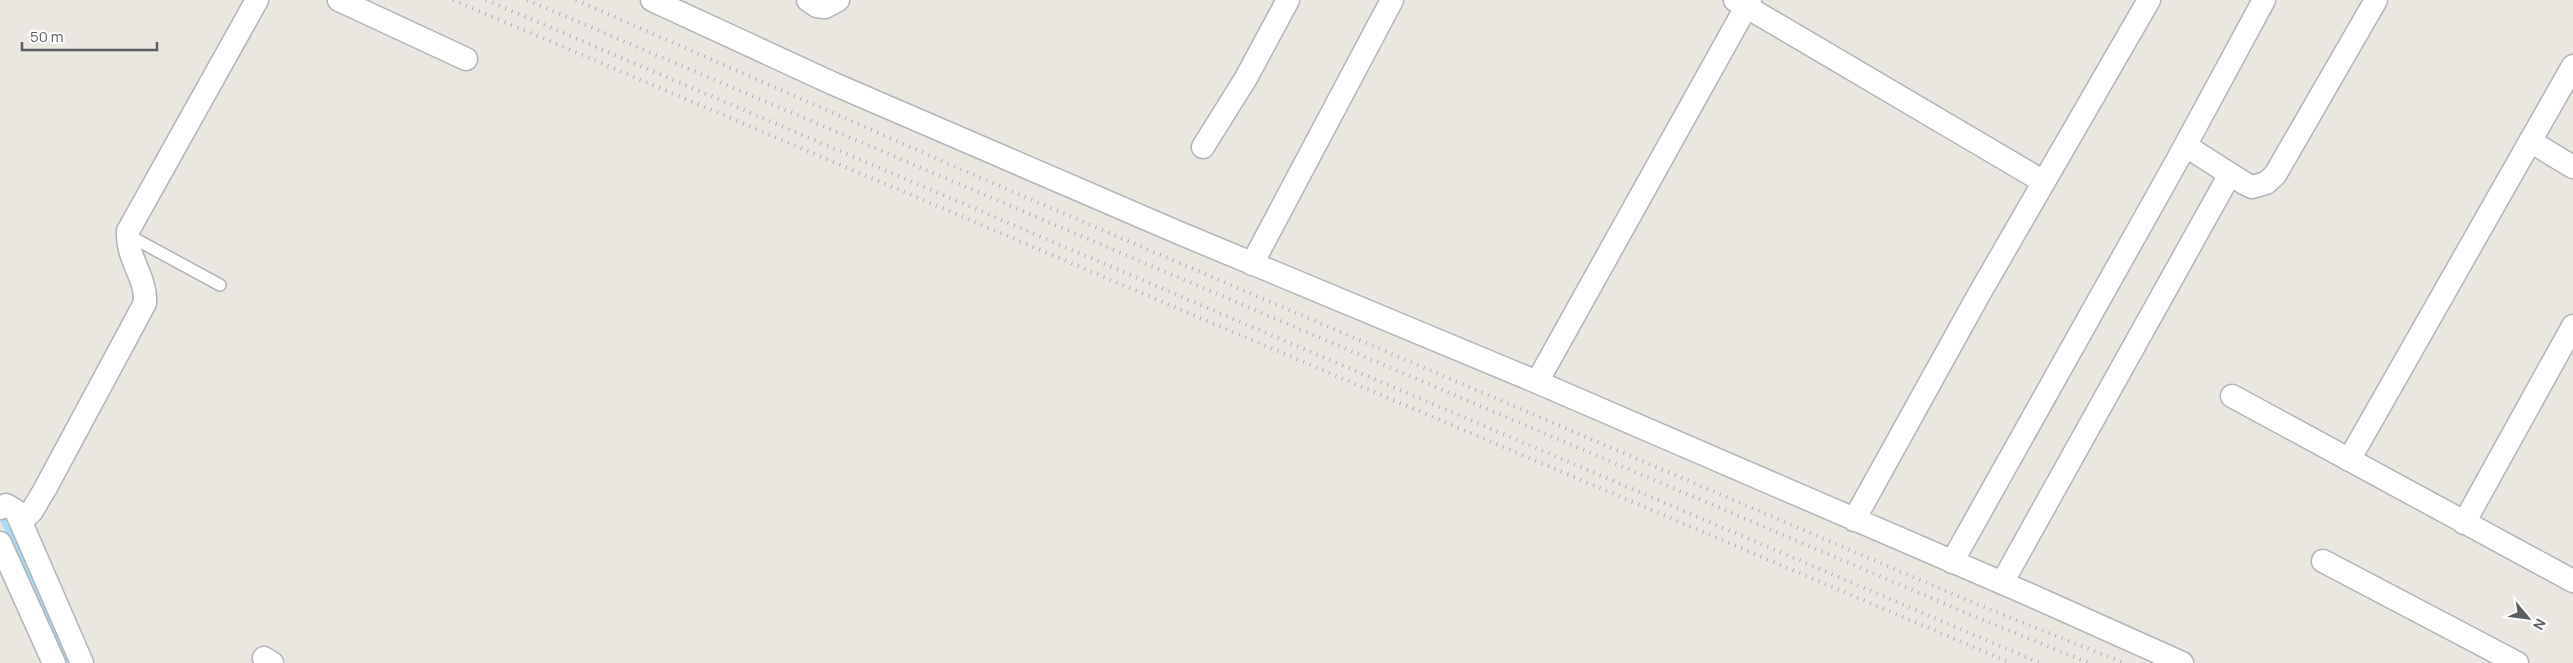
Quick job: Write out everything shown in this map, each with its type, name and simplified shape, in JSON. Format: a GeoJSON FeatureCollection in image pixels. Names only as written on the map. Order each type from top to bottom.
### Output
{"type":"FeatureCollection","features":[{"type":"Feature","properties":{"kind":"street"},"geometry":{"type":"LineString","coordinates":[[21,522],[32,512],[145,303],[146,294],[132,261],[128,235],[158,176],[257,0]]}},
{"type":"Feature","properties":{"kind":"street"},"geometry":{"type":"LineString","coordinates":[[340,0],[466,59]]}},
{"type":"Feature","properties":{"kind":"street"},"geometry":{"type":"LineString","coordinates":[[652,0],[834,84],[1252,264],[1537,382],[2182,663]]}},
{"type":"Feature","properties":{"kind":"street"},"geometry":{"type":"LineString","coordinates":[[808,0],[817,6],[825,7],[838,0]]}},
{"type":"Feature","properties":{"kind":"street"},"geometry":{"type":"LineString","coordinates":[[1203,147],[1246,78],[1288,0]]}},
{"type":"Feature","properties":{"kind":"street"},"geometry":{"type":"LineString","coordinates":[[1252,264],[1392,0]]}},
{"type":"Feature","properties":{"kind":"street"},"geometry":{"type":"LineString","coordinates":[[1854,520],[1978,296],[2149,0]]}},
{"type":"Feature","properties":{"kind":"street"},"geometry":{"type":"LineString","coordinates":[[1952,562],[2186,146],[2264,0]]}},
{"type":"Feature","properties":{"kind":"street"},"geometry":{"type":"LineString","coordinates":[[2186,146],[2252,187],[2259,186],[2275,175],[2376,0]]}},
{"type":"Feature","properties":{"kind":"street"},"geometry":{"type":"LineString","coordinates":[[1537,382],[1744,2],[2044,182]]}},
{"type":"Feature","properties":{"kind":"street"},"geometry":{"type":"LineString","coordinates":[[2349,460],[2573,66]]}},
{"type":"Feature","properties":{"kind":"street"},"geometry":{"type":"LineString","coordinates":[[2530,141],[2573,167]]}},
{"type":"Feature","properties":{"kind":"street"},"geometry":{"type":"LineString","coordinates":[[2002,583],[2230,174]]}},
{"type":"Feature","properties":{"kind":"street"},"geometry":{"type":"LineString","coordinates":[[2464,523],[2573,326]]}},
{"type":"Feature","properties":{"kind":"street"},"geometry":{"type":"LineString","coordinates":[[2232,396],[2573,581]]}},
{"type":"Feature","properties":{"kind":"street"},"geometry":{"type":"LineString","coordinates":[[3,507],[16,511],[82,663]]}},
{"type":"Feature","properties":{"kind":"street"},"geometry":{"type":"LineString","coordinates":[[0,542],[54,663]]}},
{"type":"Feature","properties":{"kind":"street"},"geometry":{"type":"LineString","coordinates":[[2323,561],[2517,663]]}},
{"type":"Feature","properties":{"kind":"lane"},"geometry":{"type":"LineString","coordinates":[[128,235],[220,285]]}},
{"type":"Feature","properties":{"kind":"waterway"},"geometry":{"type":"LineString","coordinates":[[0,514],[70,663]]}},
{"type":"Feature","properties":{"kind":"railway"},"geometry":{"type":"LineString","coordinates":[[453,0],[2011,663]]}},
{"type":"Feature","properties":{"kind":"railway"},"geometry":{"type":"LineString","coordinates":[[486,0],[2040,663]]}},
{"type":"Feature","properties":{"kind":"railway"},"geometry":{"type":"LineString","coordinates":[[527,0],[1971,615],[2089,663]]}},
{"type":"Feature","properties":{"kind":"railway"},"geometry":{"type":"LineString","coordinates":[[576,0],[990,182],[1974,603],[2124,663]]}}]}
